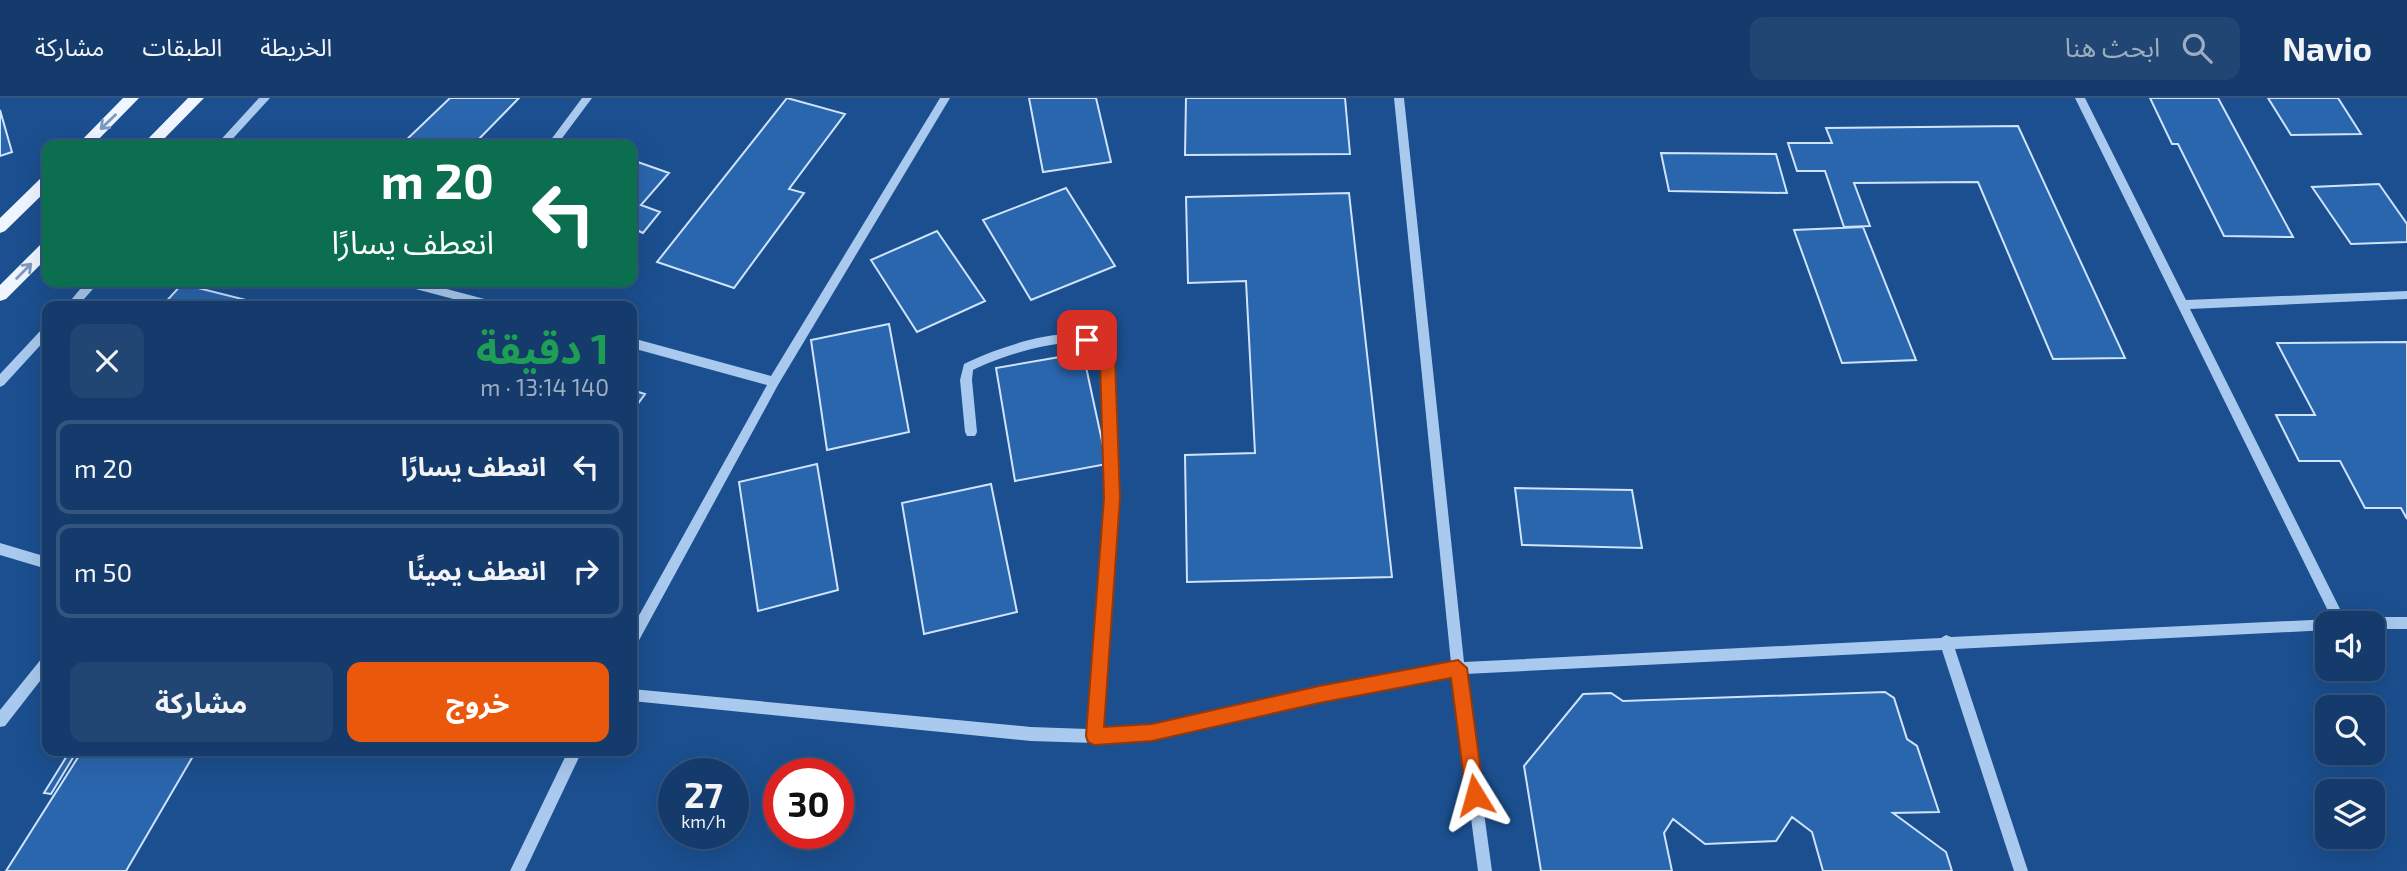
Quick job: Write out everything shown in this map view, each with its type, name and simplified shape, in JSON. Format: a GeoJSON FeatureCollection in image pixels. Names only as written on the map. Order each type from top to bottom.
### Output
{"type":"FeatureCollection","features":[{"type":"Feature","properties":{"kind":"main road"},"geometry":{"type":"LineString","coordinates":[[89,140],[132,98]]}},
{"type":"Feature","properties":{"kind":"main road"},"geometry":{"type":"LineString","coordinates":[[154,140],[197,98]]}},
{"type":"Feature","properties":{"kind":"main road"},"geometry":{"type":"LineString","coordinates":[[0,227],[42,186]]}},
{"type":"Feature","properties":{"kind":"main road"},"geometry":{"type":"LineString","coordinates":[[0,295],[42,252]]}},
{"type":"Feature","properties":{"kind":"street"},"geometry":{"type":"LineString","coordinates":[[226,140],[265,98]]}},
{"type":"Feature","properties":{"kind":"street"},"geometry":{"type":"LineString","coordinates":[[556,140],[587,98]]}},
{"type":"Feature","properties":{"kind":"street"},"geometry":{"type":"LineString","coordinates":[[637,631],[774,382],[945,98]]}},
{"type":"Feature","properties":{"kind":"street"},"geometry":{"type":"LineString","coordinates":[[1399,98],[1458,668],[1485,871]]}},
{"type":"Feature","properties":{"kind":"street"},"geometry":{"type":"LineString","coordinates":[[2080,98],[2334,611]]}},
{"type":"Feature","properties":{"kind":"street"},"geometry":{"type":"LineString","coordinates":[[76,301],[88,287]]}},
{"type":"Feature","properties":{"kind":"street"},"geometry":{"type":"LineString","coordinates":[[446,287],[483,301]]}},
{"type":"Feature","properties":{"kind":"street"},"geometry":{"type":"LineString","coordinates":[[2182,305],[2407,295]]}},
{"type":"Feature","properties":{"kind":"street"},"geometry":{"type":"LineString","coordinates":[[0,383],[42,337]]}},
{"type":"Feature","properties":{"kind":"street"},"geometry":{"type":"LineString","coordinates":[[971,432],[966,380],[968,367],[974,363],[1055,341],[1087,340],[1101,348],[1108,360],[1112,498],[1094,736]]}},
{"type":"Feature","properties":{"kind":"street"},"geometry":{"type":"LineString","coordinates":[[637,344],[774,382]]}},
{"type":"Feature","properties":{"kind":"street"},"geometry":{"type":"LineString","coordinates":[[0,550],[42,562]]}},
{"type":"Feature","properties":{"kind":"street"},"geometry":{"type":"LineString","coordinates":[[2385,623],[2407,623]]}},
{"type":"Feature","properties":{"kind":"street"},"geometry":{"type":"LineString","coordinates":[[637,695],[1031,734],[1094,736],[1152,733],[1319,695],[1458,668],[1946,641],[2315,625]]}},
{"type":"Feature","properties":{"kind":"street"},"geometry":{"type":"LineString","coordinates":[[1946,641],[2021,871]]}},
{"type":"Feature","properties":{"kind":"street"},"geometry":{"type":"LineString","coordinates":[[0,721],[42,668]]}},
{"type":"Feature","properties":{"kind":"street"},"geometry":{"type":"LineString","coordinates":[[517,871],[573,756]]}},
{"type":"Feature","properties":{"kind":"building"},"geometry":{"type":"Polygon","coordinates":[[[450,98],[519,98],[478,140],[406,140],[450,98]]]}},
{"type":"Feature","properties":{"kind":"building"},"geometry":{"type":"Polygon","coordinates":[[[787,98],[845,114],[789,189],[804,193],[734,288],[657,262],[787,98]]]}},
{"type":"Feature","properties":{"kind":"building"},"geometry":{"type":"Polygon","coordinates":[[[1029,98],[1096,98],[1111,162],[1043,172],[1029,98]]]}},
{"type":"Feature","properties":{"kind":"building"},"geometry":{"type":"Polygon","coordinates":[[[1186,98],[1345,98],[1350,154],[1185,155],[1186,98]]]}},
{"type":"Feature","properties":{"kind":"building"},"geometry":{"type":"Polygon","coordinates":[[[2150,98],[2218,98],[2293,237],[2224,236],[2178,144],[2172,144],[2150,98]]]}},
{"type":"Feature","properties":{"kind":"building"},"geometry":{"type":"Polygon","coordinates":[[[2268,98],[2338,98],[2361,134],[2291,135],[2268,98]]]}},
{"type":"Feature","properties":{"kind":"building"},"geometry":{"type":"Polygon","coordinates":[[[0,110],[12,152],[0,156],[0,110]]]}},
{"type":"Feature","properties":{"kind":"building"},"geometry":{"type":"Polygon","coordinates":[[[2018,126],[2125,358],[2053,359],[1978,182],[1854,183],[1870,226],[1844,227],[1825,171],[1797,171],[1788,143],[1832,143],[1826,128],[2018,126]]]}},
{"type":"Feature","properties":{"kind":"building"},"geometry":{"type":"Polygon","coordinates":[[[1661,153],[1776,154],[1787,193],[1669,191],[1661,153]]]}},
{"type":"Feature","properties":{"kind":"building"},"geometry":{"type":"Polygon","coordinates":[[[637,162],[669,173],[641,205],[660,212],[643,233],[637,230],[637,162]]]}},
{"type":"Feature","properties":{"kind":"building"},"geometry":{"type":"Polygon","coordinates":[[[2379,184],[2407,224],[2407,242],[2351,244],[2312,187],[2379,184]]]}},
{"type":"Feature","properties":{"kind":"building"},"geometry":{"type":"Polygon","coordinates":[[[1066,188],[1115,266],[1031,300],[983,220],[1066,188]]]}},
{"type":"Feature","properties":{"kind":"building"},"geometry":{"type":"Polygon","coordinates":[[[1349,193],[1392,577],[1187,582],[1185,455],[1255,453],[1246,281],[1188,283],[1186,197],[1349,193]]]}},
{"type":"Feature","properties":{"kind":"building"},"geometry":{"type":"Polygon","coordinates":[[[1863,227],[1916,360],[1842,363],[1794,230],[1863,227]]]}},
{"type":"Feature","properties":{"kind":"building"},"geometry":{"type":"Polygon","coordinates":[[[937,231],[985,301],[917,332],[871,260],[937,231]]]}},
{"type":"Feature","properties":{"kind":"building"},"geometry":{"type":"Polygon","coordinates":[[[179,287],[194,287],[250,301],[167,301],[179,287]]]}},
{"type":"Feature","properties":{"kind":"building"},"geometry":{"type":"Polygon","coordinates":[[[889,324],[909,432],[827,450],[811,340],[889,324]]]}},
{"type":"Feature","properties":{"kind":"building"},"geometry":{"type":"Polygon","coordinates":[[[2407,342],[2407,519],[2401,508],[2365,508],[2340,461],[2299,461],[2276,415],[2315,415],[2277,343],[2407,342]]]}},
{"type":"Feature","properties":{"kind":"building"},"geometry":{"type":"Polygon","coordinates":[[[1083,353],[1107,464],[1015,481],[996,368],[1083,353]]]}},
{"type":"Feature","properties":{"kind":"building"},"geometry":{"type":"Polygon","coordinates":[[[637,392],[645,394],[637,405],[637,392]]]}},
{"type":"Feature","properties":{"kind":"building"},"geometry":{"type":"Polygon","coordinates":[[[817,464],[838,590],[758,611],[739,482],[817,464]]]}},
{"type":"Feature","properties":{"kind":"building"},"geometry":{"type":"Polygon","coordinates":[[[991,484],[1017,612],[924,634],[902,503],[991,484]]]}},
{"type":"Feature","properties":{"kind":"building"},"geometry":{"type":"Polygon","coordinates":[[[1515,488],[1632,490],[1642,548],[1522,545],[1515,488]]]}},
{"type":"Feature","properties":{"kind":"building"},"geometry":{"type":"Polygon","coordinates":[[[1885,692],[1894,698],[1907,739],[1917,746],[1939,812],[1893,813],[1946,852],[1952,871],[1823,871],[1812,832],[1792,817],[1776,841],[1705,844],[1673,819],[1664,833],[1672,871],[1541,871],[1524,766],[1583,694],[1611,693],[1623,701],[1885,692]]]}},
{"type":"Feature","properties":{"kind":"building"},"geometry":{"type":"Polygon","coordinates":[[[67,756],[74,756],[51,794],[44,793],[67,756]]]}},
{"type":"Feature","properties":{"kind":"building"},"geometry":{"type":"Polygon","coordinates":[[[79,756],[193,756],[126,871],[6,871],[79,756]]]}},
{"type":"Feature","properties":{"kind":"route"},"geometry":{"type":"LineString","coordinates":[[1087,340],[1101,348],[1108,360],[1112,498],[1094,736],[1152,733],[1319,695],[1458,668],[1475,795]]}}]}
